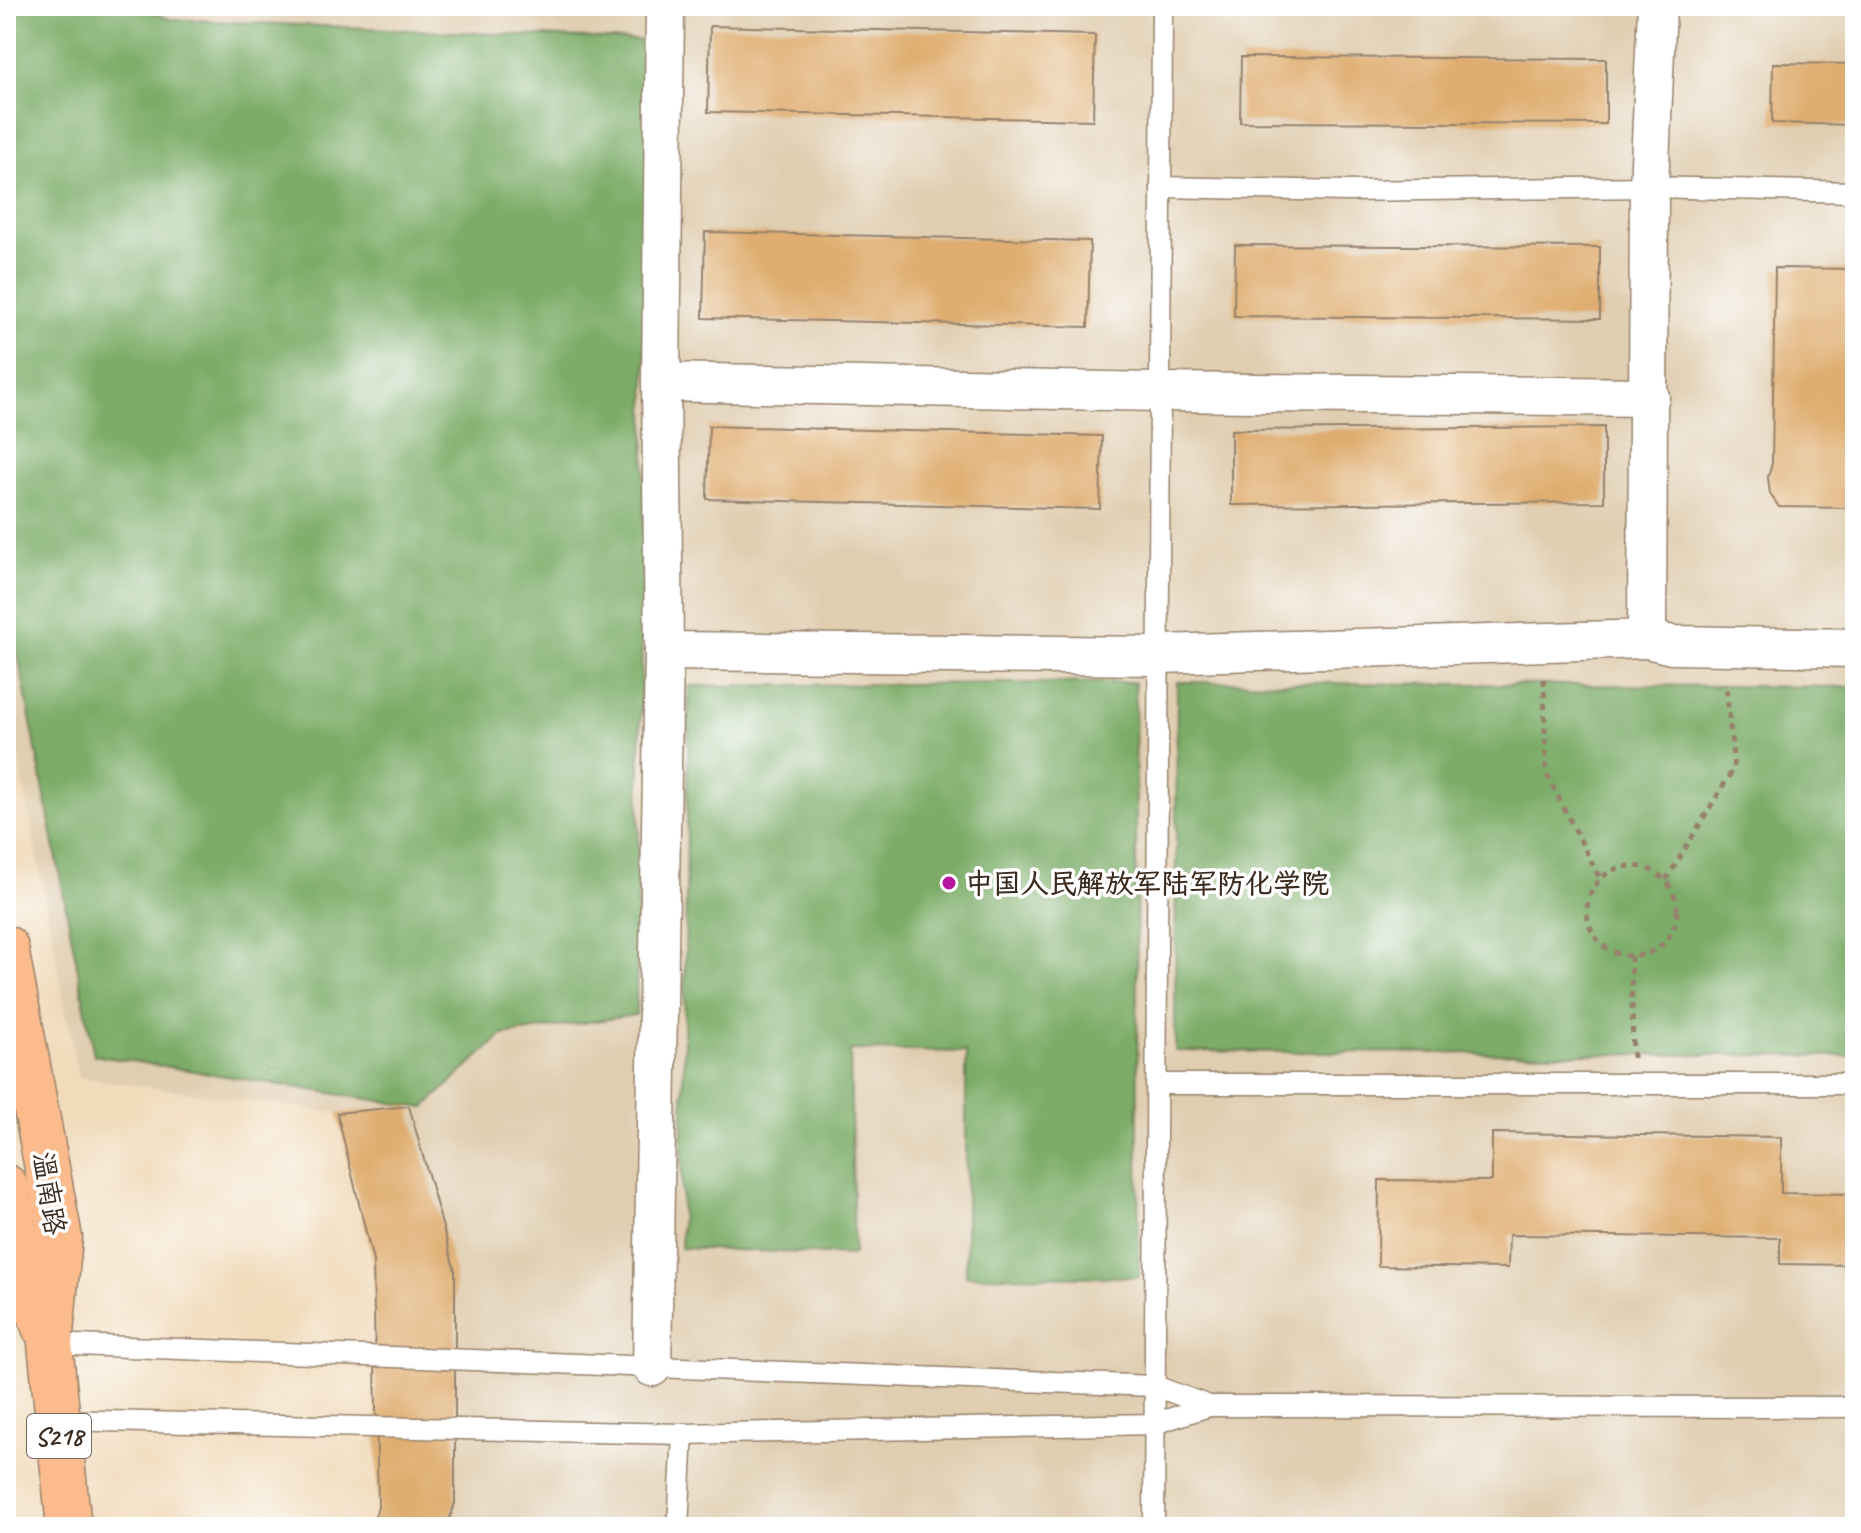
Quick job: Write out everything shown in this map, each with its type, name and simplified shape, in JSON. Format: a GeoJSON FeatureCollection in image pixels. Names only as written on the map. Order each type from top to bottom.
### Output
{"type":"FeatureCollection","features":[{"type":"Feature","properties":{"kind":"main road","name":"温南路"},"geometry":{"type":"LineString","coordinates":[[6,948],[60,1238],[50,1344],[69,1527]]}},
{"type":"Feature","properties":{"kind":"main road","name":"温南路"},"geometry":{"type":"LineString","coordinates":[[6,1187],[17,1245],[50,1344]]}},
{"type":"Feature","properties":{"kind":"street"},"geometry":{"type":"LineString","coordinates":[[652,1367],[664,651],[661,382],[665,6]]}},
{"type":"Feature","properties":{"kind":"street"},"geometry":{"type":"LineString","coordinates":[[1647,639],[1649,187],[1657,6]]}},
{"type":"Feature","properties":{"kind":"street"},"geometry":{"type":"LineString","coordinates":[[661,382],[1160,392],[1650,397]]}},
{"type":"Feature","properties":{"kind":"street"},"geometry":{"type":"LineString","coordinates":[[664,651],[1158,656],[1647,639],[1672,645],[1855,648]]}},
{"type":"Feature","properties":{"kind":"lane"},"geometry":{"type":"LineString","coordinates":[[1154,1527],[1162,6]]}},
{"type":"Feature","properties":{"kind":"lane"},"geometry":{"type":"LineString","coordinates":[[1161,187],[1347,191],[1649,187],[1855,192]]}},
{"type":"Feature","properties":{"kind":"lane"},"geometry":{"type":"LineString","coordinates":[[1156,1084],[1855,1084]]}},
{"type":"Feature","properties":{"kind":"lane"},"geometry":{"type":"LineString","coordinates":[[50,1344],[1155,1386],[1209,1406]]}},
{"type":"Feature","properties":{"kind":"lane"},"geometry":{"type":"LineString","coordinates":[[58,1420],[683,1434],[1154,1424],[1209,1406],[1855,1407]]}},
{"type":"Feature","properties":{"kind":"lane"},"geometry":{"type":"LineString","coordinates":[[678,1527],[683,1434]]}},
{"type":"Feature","properties":{"kind":"path"},"geometry":{"type":"LineString","coordinates":[[1544,642],[1546,773],[1600,879]]}},
{"type":"Feature","properties":{"kind":"path"},"geometry":{"type":"LineString","coordinates":[[1666,880],[1734,768],[1723,646]]}},
{"type":"Feature","properties":{"kind":"path"},"geometry":{"type":"LineString","coordinates":[[1626,866],[1654,871],[1666,880],[1678,908],[1670,936],[1646,954],[1631,956],[1603,946],[1593,934],[1587,906],[1591,891],[1600,879],[1626,866]]}},
{"type":"Feature","properties":{"kind":"path"},"geometry":{"type":"LineString","coordinates":[[1631,956],[1633,1084]]}},
{"type":"Feature","properties":{"kind":"shaded area","name":"中国人民解放军陆军防化学院"},"geometry":{"type":"Polygon","coordinates":[[[6,6],[1855,6],[1855,1527],[372,1527],[378,1506],[373,1261],[337,1113],[78,1077],[6,689],[6,6]]]}},
{"type":"Feature","properties":{"kind":"green space"},"geometry":{"type":"Polygon","coordinates":[[[6,6],[137,6],[170,19],[651,41],[636,1015],[502,1035],[424,1108],[94,1055],[6,591],[6,6]]]}},
{"type":"Feature","properties":{"kind":"green space"},"geometry":{"type":"Polygon","coordinates":[[[1135,682],[1139,1277],[966,1276],[966,1052],[850,1050],[854,1255],[681,1248],[689,686],[1135,682]]]}},
{"type":"Feature","properties":{"kind":"green space"},"geometry":{"type":"Polygon","coordinates":[[[1177,682],[1855,687],[1855,1056],[1175,1051],[1177,682]]]}},
{"type":"Feature","properties":{"kind":"building"},"geometry":{"type":"Polygon","coordinates":[[[710,26],[1095,35],[1093,120],[708,112],[710,26]]]}},
{"type":"Feature","properties":{"kind":"building"},"geometry":{"type":"Polygon","coordinates":[[[1241,57],[1606,59],[1606,124],[1240,122],[1241,57]]]}},
{"type":"Feature","properties":{"kind":"building"},"geometry":{"type":"Polygon","coordinates":[[[1773,63],[1855,64],[1855,125],[1772,123],[1773,63]]]}},
{"type":"Feature","properties":{"kind":"building"},"geometry":{"type":"Polygon","coordinates":[[[705,232],[1090,241],[1088,327],[703,318],[705,232]]]}},
{"type":"Feature","properties":{"kind":"building"},"geometry":{"type":"Polygon","coordinates":[[[1235,245],[1600,247],[1600,319],[1234,316],[1235,245]]]}},
{"type":"Feature","properties":{"kind":"building"},"geometry":{"type":"Polygon","coordinates":[[[1775,268],[1855,269],[1855,508],[1779,507],[1770,494],[1775,268]]]}},
{"type":"Feature","properties":{"kind":"building"},"geometry":{"type":"Polygon","coordinates":[[[709,426],[1102,436],[1100,509],[707,499],[709,426]]]}},
{"type":"Feature","properties":{"kind":"building"},"geometry":{"type":"Polygon","coordinates":[[[1604,427],[1604,502],[1231,505],[1231,430],[1604,427]]]}},
{"type":"Feature","properties":{"kind":"building"},"geometry":{"type":"Polygon","coordinates":[[[409,1106],[455,1271],[455,1503],[447,1527],[372,1527],[378,1507],[373,1261],[337,1113],[409,1106]]]}},
{"type":"Feature","properties":{"kind":"building"},"geometry":{"type":"Polygon","coordinates":[[[1492,1133],[1781,1137],[1781,1193],[1855,1194],[1855,1265],[1780,1264],[1780,1238],[1509,1235],[1508,1268],[1378,1266],[1379,1180],[1492,1181],[1492,1133]]]}},
{"type":"Feature","properties":{"kind":"place","name":"中国人民解放军陆军防化学院"},"geometry":{"type":"Point","coordinates":[949,883]}}]}
